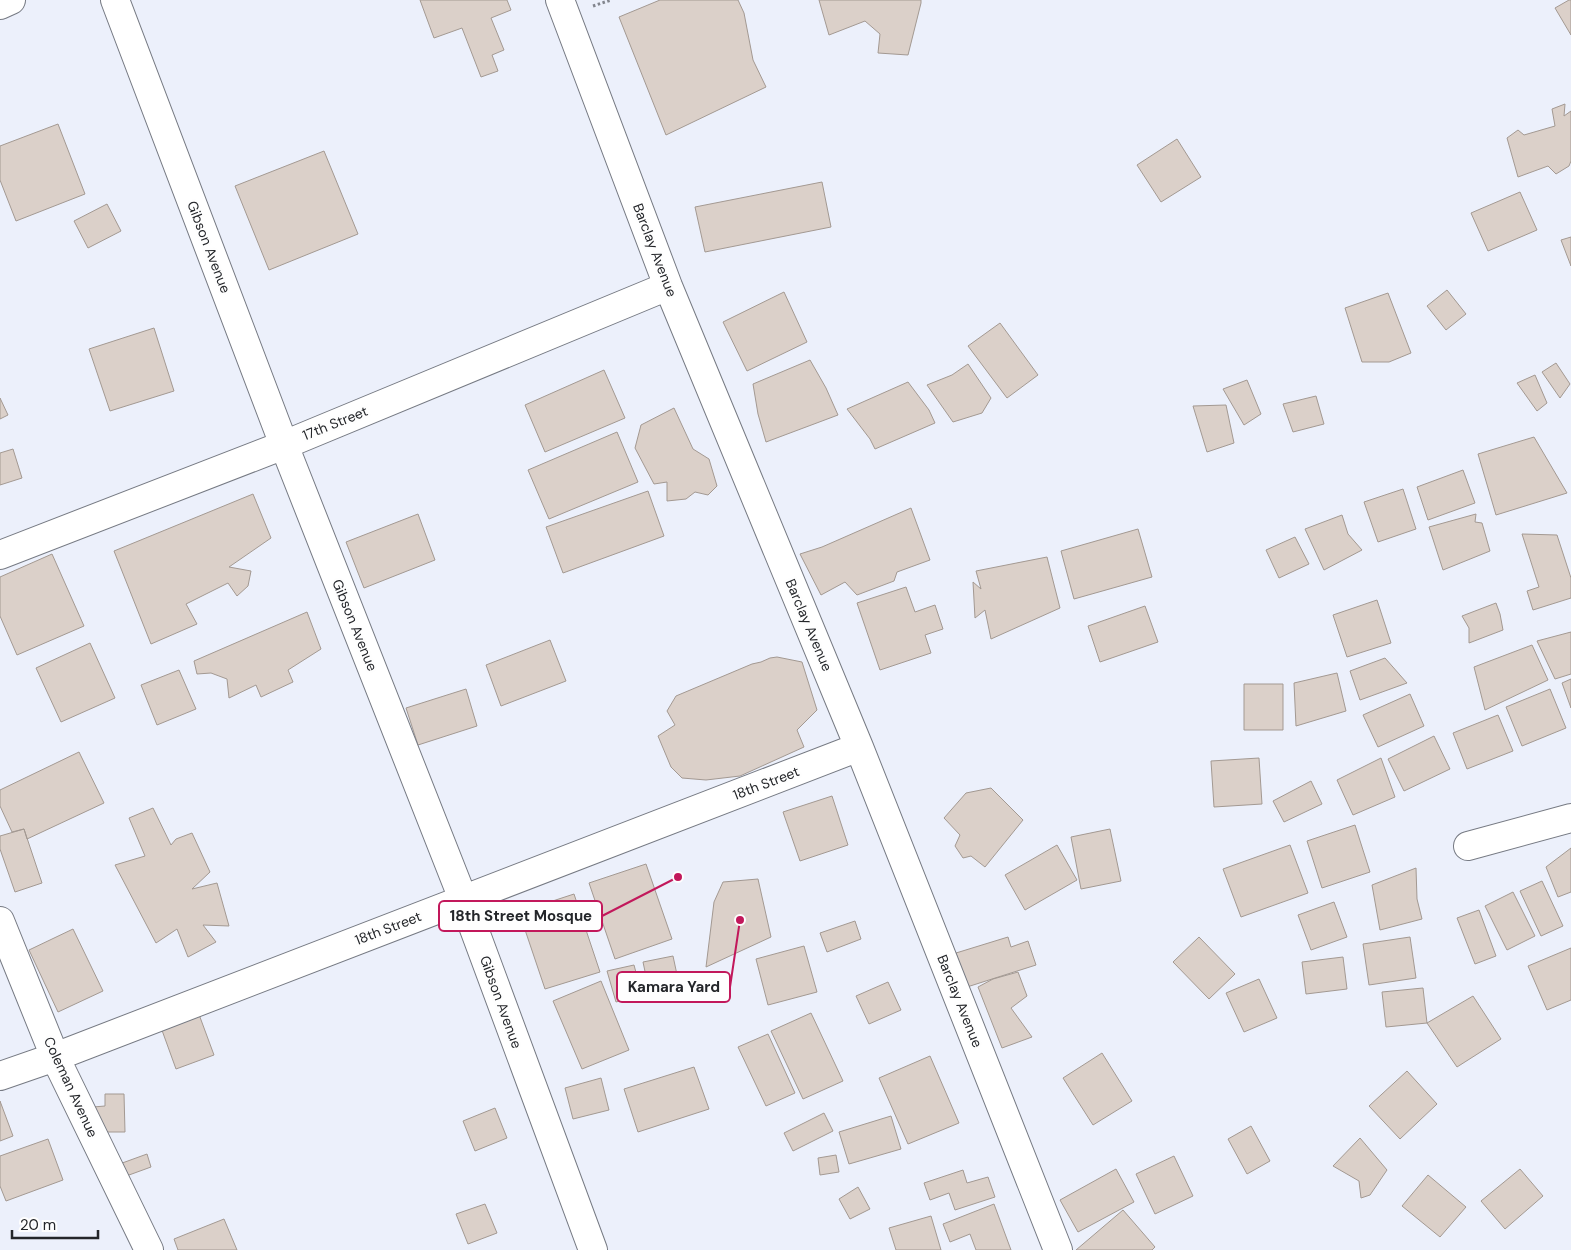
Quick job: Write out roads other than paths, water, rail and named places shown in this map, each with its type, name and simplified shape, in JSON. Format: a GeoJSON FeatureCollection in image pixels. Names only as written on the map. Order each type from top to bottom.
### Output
{"type":"FeatureCollection","features":[{"type":"Feature","properties":{"kind":"street"},"geometry":{"type":"LineString","coordinates":[[0,5],[11,0]]}},
{"type":"Feature","properties":{"kind":"street","name":"Gibson Avenue"},"geometry":{"type":"LineString","coordinates":[[114,0],[284,445],[463,899],[594,1250]]}},
{"type":"Feature","properties":{"kind":"street","name":"Barclay Avenue"},"geometry":{"type":"LineString","coordinates":[[560,0],[668,286],[859,747],[1058,1250]]}},
{"type":"Feature","properties":{"kind":"street","name":"17th Street"},"geometry":{"type":"LineString","coordinates":[[0,555],[284,445],[668,286]]}},
{"type":"Feature","properties":{"kind":"street","name":"18th Street"},"geometry":{"type":"LineString","coordinates":[[0,1076],[55,1057],[859,747]]}},
{"type":"Feature","properties":{"kind":"street"},"geometry":{"type":"LineString","coordinates":[[1468,846],[1571,818]]}},
{"type":"Feature","properties":{"kind":"street","name":"Coleman Avenue"},"geometry":{"type":"LineString","coordinates":[[0,921],[55,1057],[150,1250]]}},
{"type":"Feature","properties":{"kind":"place","name":"18th Street Mosque"},"geometry":{"type":"Point","coordinates":[678,877]}},
{"type":"Feature","properties":{"kind":"place","name":"Kamara Yard"},"geometry":{"type":"Point","coordinates":[740,920]}}]}
